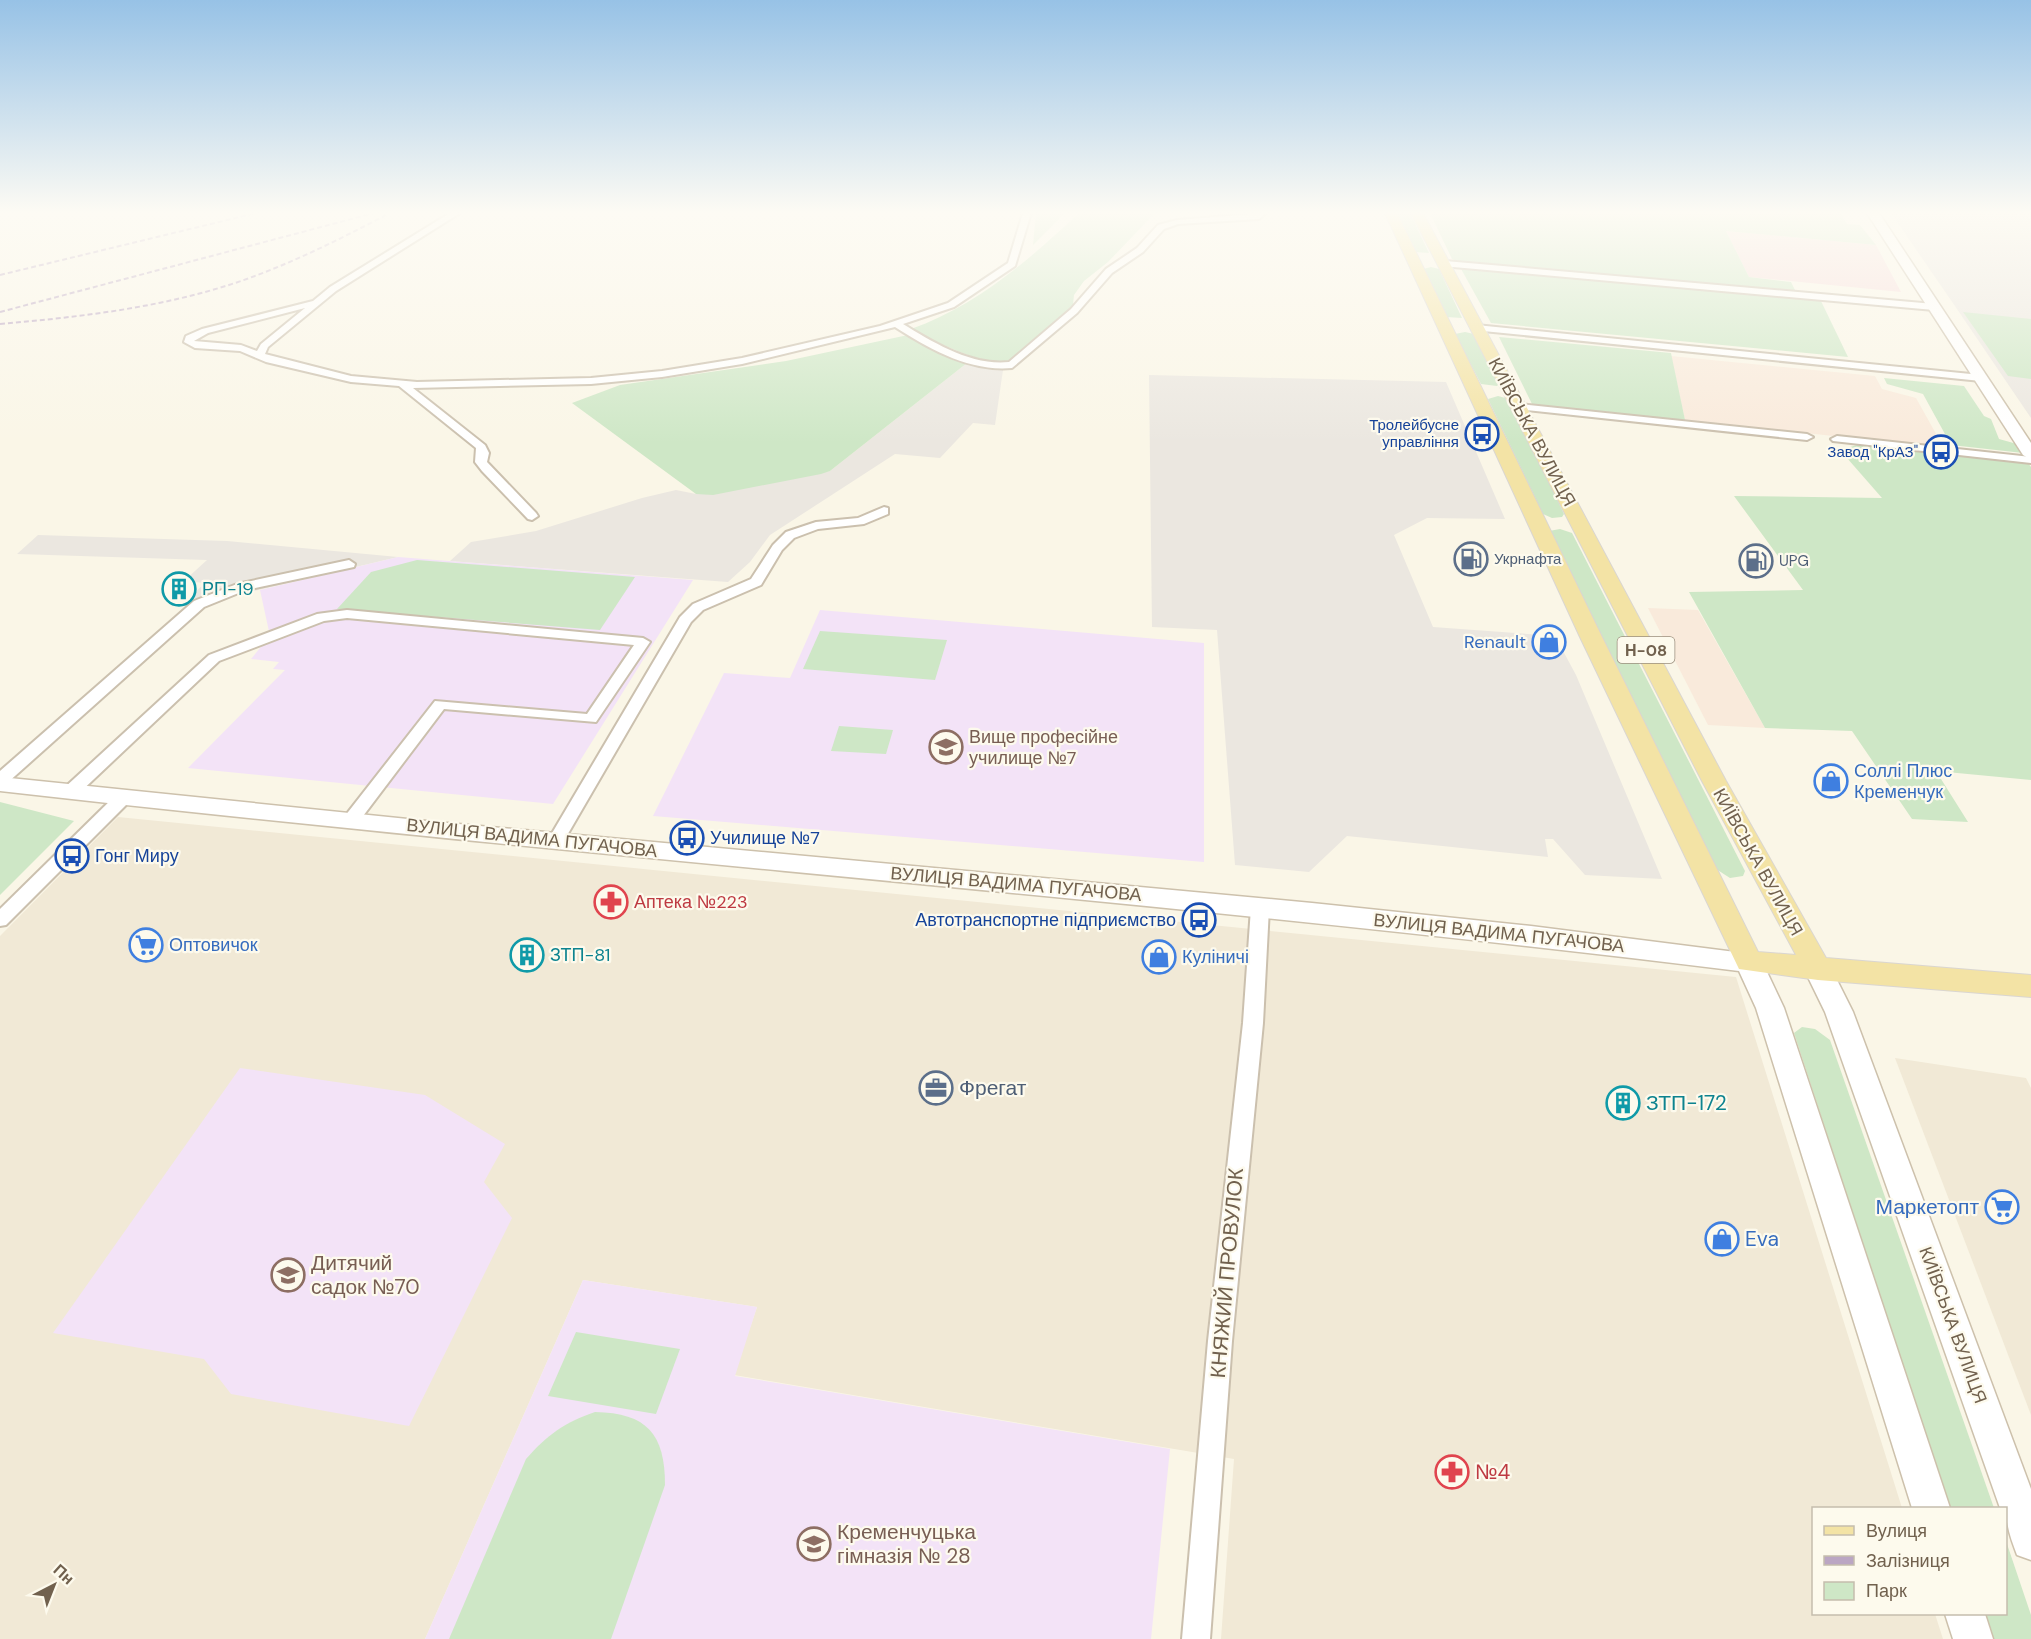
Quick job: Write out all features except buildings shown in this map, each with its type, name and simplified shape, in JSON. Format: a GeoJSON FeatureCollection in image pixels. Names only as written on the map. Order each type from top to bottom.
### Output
{"type":"FeatureCollection","features":[{"type":"Feature","properties":{"kind":"main road","name":"КИЇВСЬКА ВУЛИЦЯ"},"geometry":{"type":"LineString","coordinates":[[1427,289],[1749,962]]}},
{"type":"Feature","properties":{"kind":"main road","name":"КИЇВСЬКА ВУЛИЦЯ"},"geometry":{"type":"LineString","coordinates":[[1457,289],[1714,781],[1818,969]]}},
{"type":"Feature","properties":{"kind":"main road"},"geometry":{"type":"LineString","coordinates":[[1444,327],[1476,328]]}},
{"type":"Feature","properties":{"kind":"main road"},"geometry":{"type":"LineString","coordinates":[[1477,393],[1516,400]]}},
{"type":"Feature","properties":{"kind":"main road"},"geometry":{"type":"LineString","coordinates":[[1538,523],[1581,524]]}},
{"type":"Feature","properties":{"kind":"main road","name":"ВУЛИЦЯ ВАДИМА ПУГАЧОВА"},"geometry":{"type":"LineString","coordinates":[[1749,962],[2031,986]]}},
{"type":"Feature","properties":{"kind":"street"},"geometry":{"type":"LineString","coordinates":[[260,355],[264,346],[316,302],[336,289]]}},
{"type":"Feature","properties":{"kind":"street"},"geometry":{"type":"LineString","coordinates":[[316,302],[205,331],[189,338],[189,342],[195,345],[241,348],[270,360],[351,379],[403,385],[548,383],[662,374],[783,352],[896,324],[951,305],[975,289]]}},
{"type":"Feature","properties":{"kind":"street"},"geometry":{"type":"LineString","coordinates":[[896,324],[969,360],[999,367],[1012,365],[1074,311],[1093,289]]}},
{"type":"Feature","properties":{"kind":"street"},"geometry":{"type":"LineString","coordinates":[[1735,289],[1934,307]]}},
{"type":"Feature","properties":{"kind":"street"},"geometry":{"type":"LineString","coordinates":[[1923,289],[2031,455]]}},
{"type":"Feature","properties":{"kind":"street"},"geometry":{"type":"LineString","coordinates":[[1476,328],[1981,378]]}},
{"type":"Feature","properties":{"kind":"street"},"geometry":{"type":"LineString","coordinates":[[403,385],[481,447],[483,453],[481,462],[486,469],[532,516]]}},
{"type":"Feature","properties":{"kind":"street"},"geometry":{"type":"LineString","coordinates":[[1516,400],[1807,436]]}},
{"type":"Feature","properties":{"kind":"street"},"geometry":{"type":"LineString","coordinates":[[1837,439],[2031,460]]}},
{"type":"Feature","properties":{"kind":"street"},"geometry":{"type":"LineString","coordinates":[[556,840],[692,613],[698,607],[756,582],[777,548],[790,535],[816,526],[860,521],[884,511]]}},
{"type":"Feature","properties":{"kind":"street"},"geometry":{"type":"LineString","coordinates":[[0,780],[199,604],[242,587],[349,564]]}},
{"type":"Feature","properties":{"kind":"street"},"geometry":{"type":"LineString","coordinates":[[69,793],[214,658],[321,617],[347,614],[643,642],[591,719],[441,704],[351,820]]}},
{"type":"Feature","properties":{"kind":"street","name":"ВУЛИЦЯ ВАДИМА ПУГАЧОВА"},"geometry":{"type":"LineString","coordinates":[[0,784],[69,793],[1551,937],[1749,962]]}},
{"type":"Feature","properties":{"kind":"street"},"geometry":{"type":"LineString","coordinates":[[0,920],[123,798]]}},
{"type":"Feature","properties":{"kind":"street","name":"КНЯЖИЙ ПРОВУЛОК"},"geometry":{"type":"LineString","coordinates":[[1196,1639],[1222,1318],[1253,1023],[1260,908]]}},
{"type":"Feature","properties":{"kind":"street","name":"КИЇВСЬКА ВУЛИЦЯ"},"geometry":{"type":"LineString","coordinates":[[1749,962],[1770,1008],[1931,1507]]}},
{"type":"Feature","properties":{"kind":"street","name":"КИЇВСЬКА ВУЛИЦЯ"},"geometry":{"type":"LineString","coordinates":[[1818,969],[1847,1035],[2031,1541]]}},
{"type":"Feature","properties":{"kind":"street"},"geometry":{"type":"LineString","coordinates":[[1965,1615],[1973,1639]]}},
{"type":"Feature","properties":{"kind":"shaded area"},"geometry":{"type":"Polygon","coordinates":[[[1876,289],[1900,289],[1901,292],[1876,289]]]}},
{"type":"Feature","properties":{"kind":"shaded area"},"geometry":{"type":"Polygon","coordinates":[[[1944,289],[2031,289],[2031,418],[1944,289]]]}},
{"type":"Feature","properties":{"kind":"shaded area"},"geometry":{"type":"Polygon","coordinates":[[[1671,356],[1875,376],[1882,389],[1916,398],[1944,448],[1685,420],[1671,356]]]}},
{"type":"Feature","properties":{"kind":"shaded area"},"geometry":{"type":"Polygon","coordinates":[[[972,362],[1003,370],[995,425],[973,423],[940,458],[895,454],[770,535],[750,562],[728,582],[450,561],[471,542],[536,531],[642,498],[676,490],[696,494],[830,471],[967,363],[972,362]]]}},
{"type":"Feature","properties":{"kind":"shaded area"},"geometry":{"type":"Polygon","coordinates":[[[1149,375],[1446,382],[1505,519],[1427,518],[1394,535],[1433,627],[1555,636],[1576,675],[1662,879],[1585,875],[1553,839],[1545,839],[1548,857],[1347,836],[1309,872],[1235,865],[1217,630],[1152,627],[1149,375]]]}},
{"type":"Feature","properties":{"kind":"shaded area"},"geometry":{"type":"Polygon","coordinates":[[[38,535],[227,541],[398,557],[220,599],[189,598],[205,583],[184,581],[207,560],[17,554],[38,535]]]}},
{"type":"Feature","properties":{"kind":"shaded area"},"geometry":{"type":"Polygon","coordinates":[[[398,557],[693,580],[553,804],[188,768],[285,670],[273,669],[279,662],[251,659],[270,636],[260,590],[398,557]]]}},
{"type":"Feature","properties":{"kind":"shaded area"},"geometry":{"type":"Polygon","coordinates":[[[1648,608],[1698,610],[1765,728],[1708,725],[1648,608]]]}},
{"type":"Feature","properties":{"kind":"shaded area","name":"Вище професійне училище №7"},"geometry":{"type":"Polygon","coordinates":[[[820,610],[1204,643],[1204,862],[653,816],[724,673],[790,678],[820,610]]]}},
{"type":"Feature","properties":{"kind":"shaded area"},"geometry":{"type":"Polygon","coordinates":[[[118,817],[1736,977],[1902,1507],[1812,1507],[1812,1615],[1935,1615],[1943,1639],[1221,1639],[1234,1459],[734,1375],[757,1307],[583,1280],[425,1639],[0,1639],[0,936],[118,817]]]}},
{"type":"Feature","properties":{"kind":"shaded area"},"geometry":{"type":"Polygon","coordinates":[[[1895,1058],[2026,1078],[2031,1088],[2031,1415],[1895,1058]]]}},
{"type":"Feature","properties":{"kind":"shaded area","name":"Дитячий садок №70"},"geometry":{"type":"Polygon","coordinates":[[[240,1068],[425,1095],[505,1144],[484,1182],[512,1218],[409,1426],[231,1394],[204,1359],[53,1333],[240,1068]]]}},
{"type":"Feature","properties":{"kind":"shaded area","name":"Кременчуцька гімназія № 28"},"geometry":{"type":"Polygon","coordinates":[[[583,1280],[757,1307],[735,1376],[1170,1449],[1151,1639],[425,1639],[583,1280]]]}},
{"type":"Feature","properties":{"kind":"green space"},"geometry":{"type":"Polygon","coordinates":[[[988,289],[1078,289],[1074,295],[1073,305],[1046,332],[1007,364],[969,355],[911,329],[958,308],[988,289]]]}},
{"type":"Feature","properties":{"kind":"green space"},"geometry":{"type":"Polygon","coordinates":[[[1433,289],[1449,289],[1462,318],[1446,317],[1433,289]]]}},
{"type":"Feature","properties":{"kind":"green space"},"geometry":{"type":"Polygon","coordinates":[[[1472,289],[1713,289],[1820,299],[1848,357],[1491,323],[1472,289]]]}},
{"type":"Feature","properties":{"kind":"green space"},"geometry":{"type":"Polygon","coordinates":[[[1768,289],[1795,289],[1796,292],[1768,289]]]}},
{"type":"Feature","properties":{"kind":"green space"},"geometry":{"type":"Polygon","coordinates":[[[1963,312],[2031,319],[2031,379],[2008,376],[1963,312]]]}},
{"type":"Feature","properties":{"kind":"green space"},"geometry":{"type":"Polygon","coordinates":[[[1465,332],[1474,334],[1499,384],[1497,386],[1481,384],[1455,334],[1465,332]]]}},
{"type":"Feature","properties":{"kind":"green space"},"geometry":{"type":"Polygon","coordinates":[[[908,335],[967,363],[830,471],[821,474],[713,495],[696,494],[572,403],[620,385],[786,361],[908,335]]]}},
{"type":"Feature","properties":{"kind":"green space"},"geometry":{"type":"Polygon","coordinates":[[[1499,337],[1671,353],[1685,420],[1533,406],[1499,337]]]}},
{"type":"Feature","properties":{"kind":"green space"},"geometry":{"type":"Polygon","coordinates":[[[1884,378],[1964,386],[1984,416],[1991,419],[1999,439],[2017,444],[2023,453],[1951,445],[1923,394],[1887,384],[1884,378]]]}},
{"type":"Feature","properties":{"kind":"green space"},"geometry":{"type":"Polygon","coordinates":[[[1498,396],[1509,399],[1564,514],[1562,517],[1552,518],[1543,514],[1488,399],[1498,396]]]}},
{"type":"Feature","properties":{"kind":"green space"},"geometry":{"type":"Polygon","coordinates":[[[1857,445],[2028,463],[2031,467],[2031,780],[1936,771],[1968,822],[1912,819],[1852,731],[1765,728],[1689,592],[1803,590],[1734,496],[1882,498],[1840,450],[1857,445]]]}},
{"type":"Feature","properties":{"kind":"green space"},"geometry":{"type":"Polygon","coordinates":[[[1560,529],[1572,533],[1745,871],[1743,876],[1730,878],[1716,869],[1549,531],[1560,529]]]}},
{"type":"Feature","properties":{"kind":"green space"},"geometry":{"type":"Polygon","coordinates":[[[417,560],[635,577],[600,630],[337,609],[371,572],[417,560]]]}},
{"type":"Feature","properties":{"kind":"green space"},"geometry":{"type":"Polygon","coordinates":[[[820,631],[947,640],[935,680],[803,669],[820,631]]]}},
{"type":"Feature","properties":{"kind":"green space"},"geometry":{"type":"Polygon","coordinates":[[[839,726],[893,730],[886,754],[831,751],[839,726]]]}},
{"type":"Feature","properties":{"kind":"green space"},"geometry":{"type":"Polygon","coordinates":[[[0,802],[74,821],[0,895],[0,802]]]}},
{"type":"Feature","properties":{"kind":"green space"},"geometry":{"type":"Polygon","coordinates":[[[1802,1027],[1815,1029],[1830,1040],[1994,1507],[1949,1507],[1794,1033],[1802,1027]]]}},
{"type":"Feature","properties":{"kind":"green space"},"geometry":{"type":"Polygon","coordinates":[[[576,1332],[680,1349],[656,1414],[548,1396],[576,1332]]]}},
{"type":"Feature","properties":{"kind":"green space"},"geometry":{"type":"Polygon","coordinates":[[[595,1412],[613,1413],[640,1422],[657,1440],[664,1467],[665,1485],[611,1639],[449,1639],[526,1459],[557,1430],[595,1412]]]}},
{"type":"Feature","properties":{"kind":"green space"},"geometry":{"type":"Polygon","coordinates":[[[2007,1544],[2031,1615],[2031,1639],[1991,1639],[1983,1615],[2007,1615],[2007,1544]]]}},
{"type":"Feature","properties":{"kind":"railway"},"geometry":{"type":"LineString","coordinates":[[0,312],[85,289]]}},
{"type":"Feature","properties":{"kind":"railway"},"geometry":{"type":"LineString","coordinates":[[0,324],[119,310],[214,289]]}},
{"type":"Feature","properties":{"kind":"place","name":"Тролейбусне управління"},"geometry":{"type":"Point","coordinates":[1482,434]}},
{"type":"Feature","properties":{"kind":"place","name":"Завод \"КрАЗ\""},"geometry":{"type":"Point","coordinates":[1941,452]}},
{"type":"Feature","properties":{"kind":"place","name":"Укрнафта"},"geometry":{"type":"Point","coordinates":[1471,559]}},
{"type":"Feature","properties":{"kind":"place","name":"UPG"},"geometry":{"type":"Point","coordinates":[1756,561]}},
{"type":"Feature","properties":{"kind":"place","name":"РП-19"},"geometry":{"type":"Point","coordinates":[179,589]}},
{"type":"Feature","properties":{"kind":"place","name":"Renault"},"geometry":{"type":"Point","coordinates":[1549,642]}},
{"type":"Feature","properties":{"kind":"place","name":"Вище професійне училище №7"},"geometry":{"type":"Point","coordinates":[946,747]}},
{"type":"Feature","properties":{"kind":"place","name":"Соллі Плюс Кременчук"},"geometry":{"type":"Point","coordinates":[1831,781]}},
{"type":"Feature","properties":{"kind":"place","name":"Училище №7"},"geometry":{"type":"Point","coordinates":[687,838]}},
{"type":"Feature","properties":{"kind":"place","name":"Гонг Миру"},"geometry":{"type":"Point","coordinates":[72,856]}},
{"type":"Feature","properties":{"kind":"place","name":"Аптека №223"},"geometry":{"type":"Point","coordinates":[611,902]}},
{"type":"Feature","properties":{"kind":"place","name":"Автотранспортне підприємство"},"geometry":{"type":"Point","coordinates":[1199,920]}},
{"type":"Feature","properties":{"kind":"place","name":"Оптовичок"},"geometry":{"type":"Point","coordinates":[146,945]}},
{"type":"Feature","properties":{"kind":"place","name":"ЗТП-81"},"geometry":{"type":"Point","coordinates":[527,955]}},
{"type":"Feature","properties":{"kind":"place","name":"Куліничі"},"geometry":{"type":"Point","coordinates":[1159,957]}},
{"type":"Feature","properties":{"kind":"place","name":"Фрегат"},"geometry":{"type":"Point","coordinates":[936,1088]}},
{"type":"Feature","properties":{"kind":"place","name":"ЗТП-172"},"geometry":{"type":"Point","coordinates":[1623,1103]}},
{"type":"Feature","properties":{"kind":"place","name":"Маркетопт"},"geometry":{"type":"Point","coordinates":[2002,1207]}},
{"type":"Feature","properties":{"kind":"place","name":"Eva"},"geometry":{"type":"Point","coordinates":[1722,1239]}},
{"type":"Feature","properties":{"kind":"place","name":"Дитячий садок №70"},"geometry":{"type":"Point","coordinates":[288,1275]}},
{"type":"Feature","properties":{"kind":"place","name":"№4"},"geometry":{"type":"Point","coordinates":[1452,1472]}},
{"type":"Feature","properties":{"kind":"place","name":"Кременчуцька гімназія № 28"},"geometry":{"type":"Point","coordinates":[814,1544]}}]}
